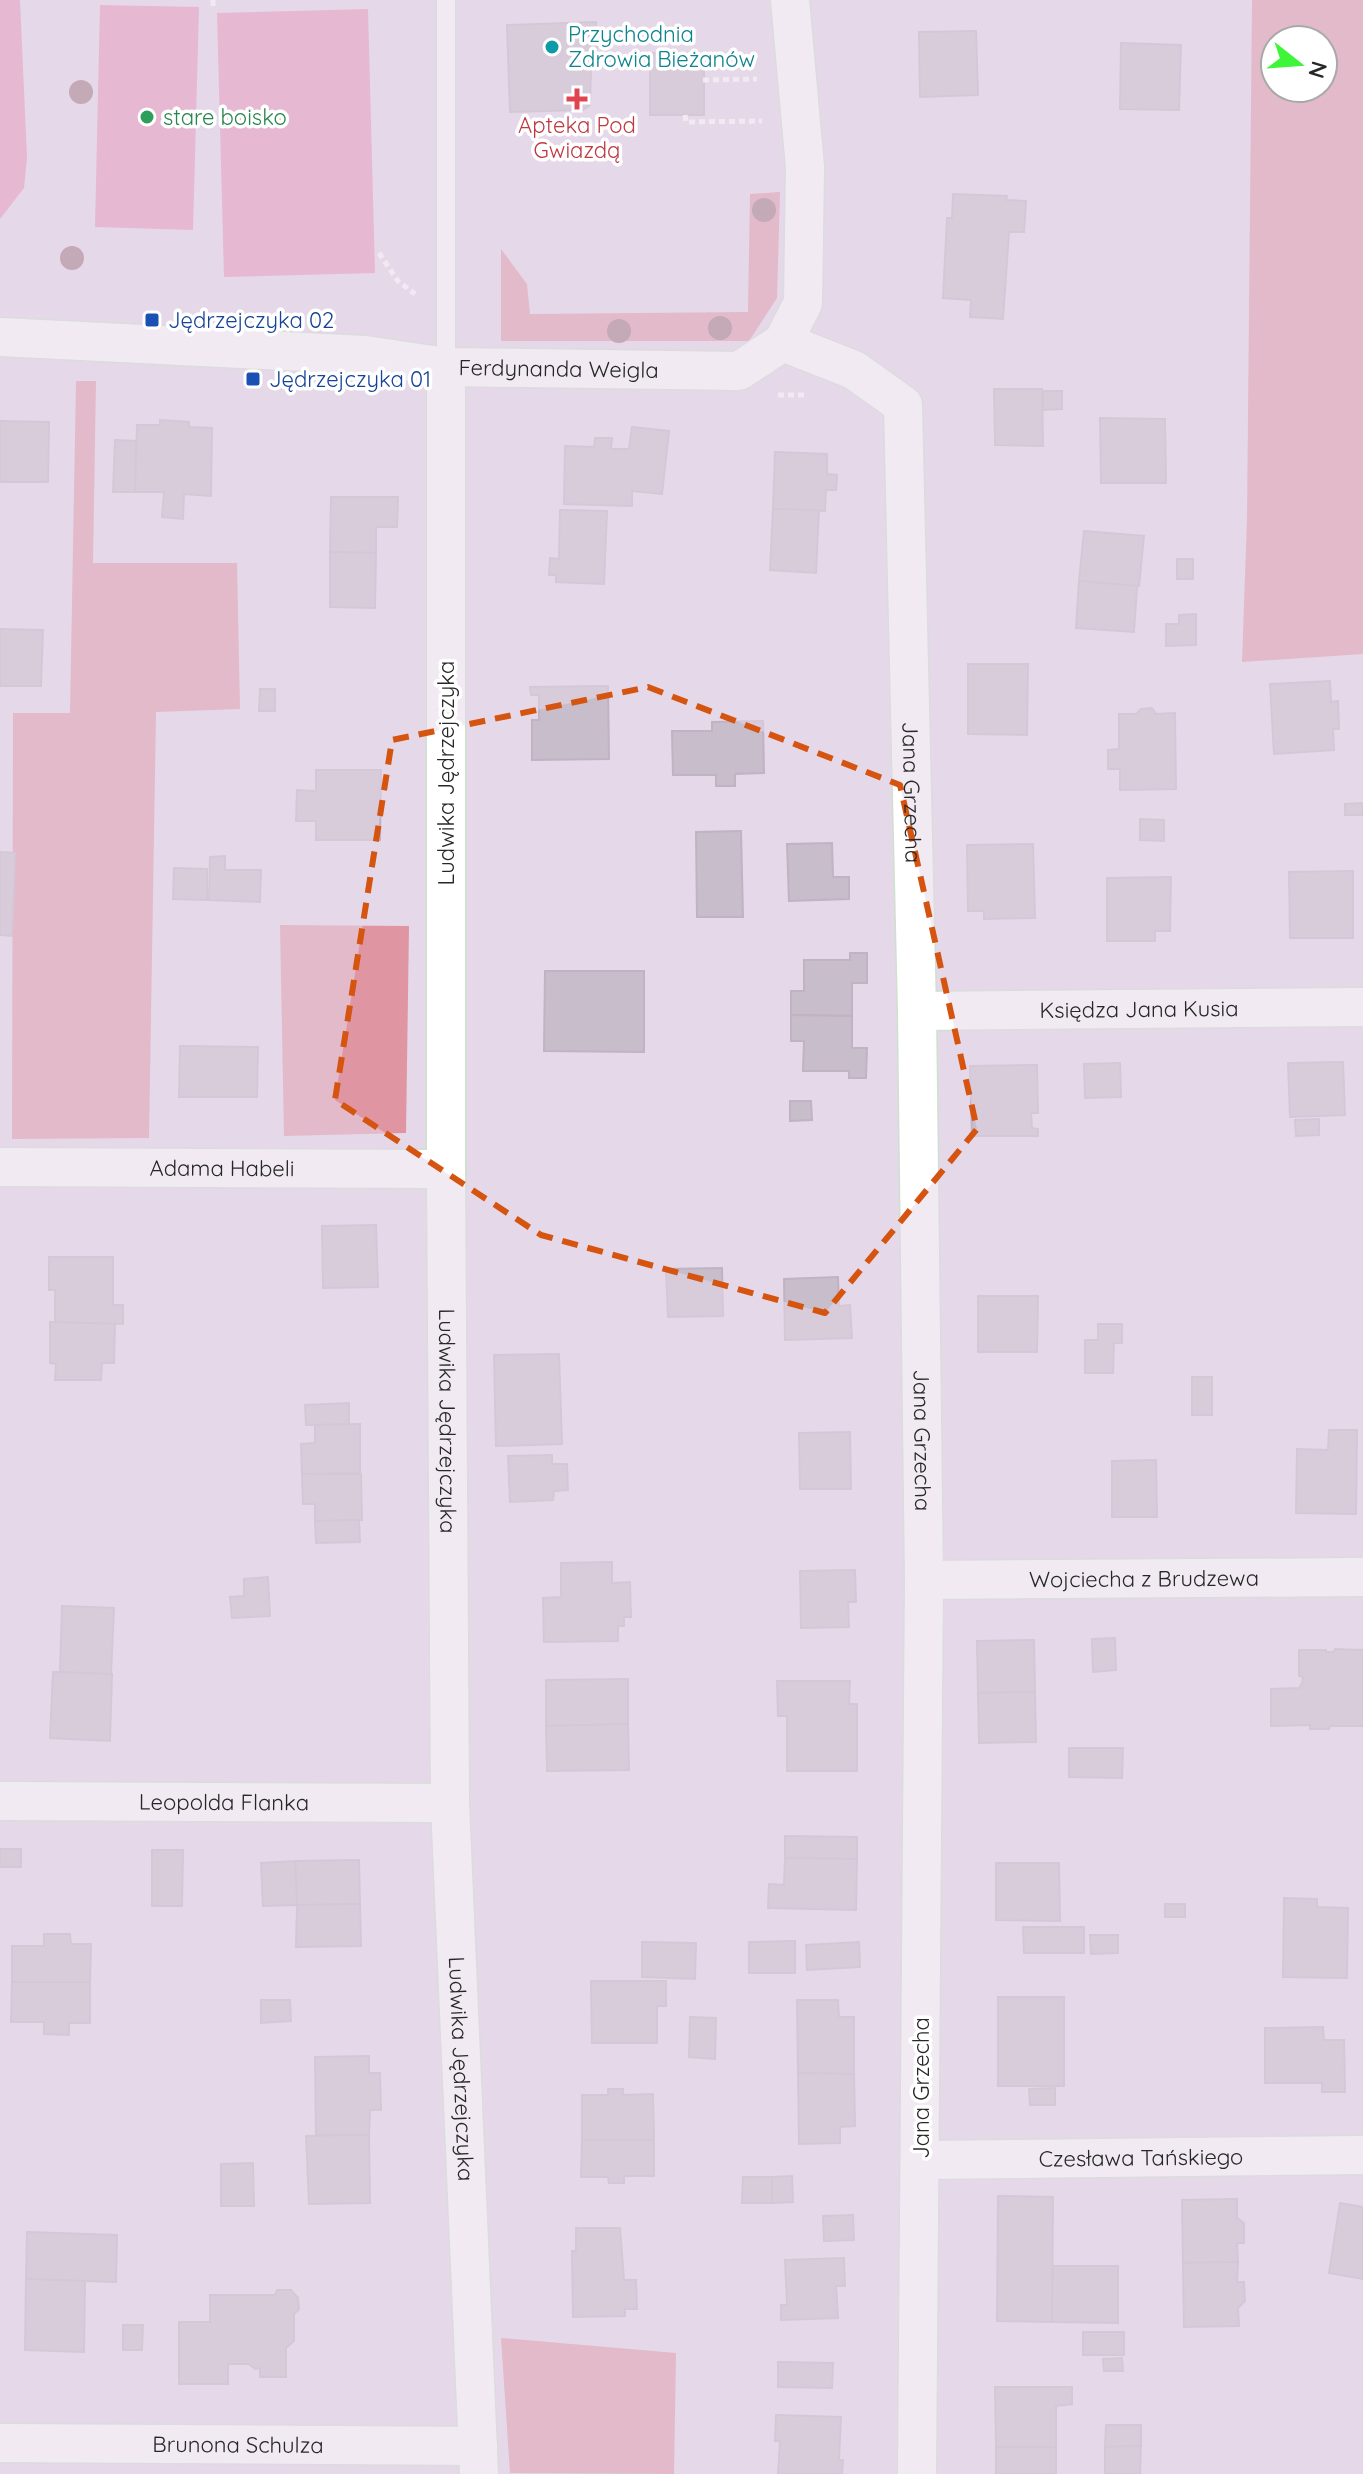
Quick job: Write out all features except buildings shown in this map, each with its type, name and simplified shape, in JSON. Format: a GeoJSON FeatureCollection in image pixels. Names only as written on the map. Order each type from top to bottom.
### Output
{"type":"FeatureCollection","features":[{"type":"Feature","properties":{"kind":"street"},"geometry":{"type":"LineString","coordinates":[[783,342],[803,303],[805,167],[790,0]]}},
{"type":"Feature","properties":{"kind":"street","name":"Ferdynanda Weigla"},"geometry":{"type":"LineString","coordinates":[[0,337],[342,353],[446,367],[739,371],[783,342]]}},
{"type":"Feature","properties":{"kind":"street","name":"Jana Grzecha"},"geometry":{"type":"LineString","coordinates":[[783,342],[854,370],[903,405],[917,1011],[924,1580],[917,2474]]}},
{"type":"Feature","properties":{"kind":"street","name":"Ludwika Jędrzejczyka"},"geometry":{"type":"LineString","coordinates":[[446,367],[450,1803],[478,2460]]}},
{"type":"Feature","properties":{"kind":"street","name":"Księdza Jana Kusia"},"geometry":{"type":"LineString","coordinates":[[917,1011],[1363,1007]]}},
{"type":"Feature","properties":{"kind":"street","name":"Adama Habeli"},"geometry":{"type":"LineString","coordinates":[[0,1167],[446,1169]]}},
{"type":"Feature","properties":{"kind":"street","name":"Wojciecha z Brudzewa"},"geometry":{"type":"LineString","coordinates":[[924,1580],[1363,1577]]}},
{"type":"Feature","properties":{"kind":"street","name":"Leopolda Flanka"},"geometry":{"type":"LineString","coordinates":[[0,1801],[450,1803]]}},
{"type":"Feature","properties":{"kind":"street","name":"Czesława Tańskiego"},"geometry":{"type":"LineString","coordinates":[[921,2160],[1363,2155]]}},
{"type":"Feature","properties":{"kind":"street","name":"Brunona Schulza"},"geometry":{"type":"LineString","coordinates":[[0,2443],[478,2460]]}},
{"type":"Feature","properties":{"kind":"lane"},"geometry":{"type":"LineString","coordinates":[[446,0],[446,367]]}},
{"type":"Feature","properties":{"kind":"path"},"geometry":{"type":"LineString","coordinates":[[213,0],[213,8]]}},
{"type":"Feature","properties":{"kind":"path"},"geometry":{"type":"LineString","coordinates":[[703,80],[764,79]]}},
{"type":"Feature","properties":{"kind":"path"},"geometry":{"type":"LineString","coordinates":[[685,115],[686,122],[767,121]]}},
{"type":"Feature","properties":{"kind":"path"},"geometry":{"type":"LineString","coordinates":[[379,253],[398,281],[413,294],[428,297]]}},
{"type":"Feature","properties":{"kind":"highlighted area"},"geometry":{"type":"Polygon","coordinates":[[[648,687],[900,785],[977,1129],[825,1313],[541,1235],[335,1100],[392,740],[648,687]]]}},
{"type":"Feature","properties":{"kind":"shaded area"},"geometry":{"type":"Polygon","coordinates":[[[0,0],[20,0],[27,158],[24,188],[0,219],[0,0]]]}},
{"type":"Feature","properties":{"kind":"shaded area"},"geometry":{"type":"Polygon","coordinates":[[[1252,0],[1363,0],[1363,654],[1242,662],[1247,519],[1252,0]]]}},
{"type":"Feature","properties":{"kind":"shaded area","name":"stare boisko"},"geometry":{"type":"Polygon","coordinates":[[[100,5],[199,7],[193,230],[95,227],[100,5]]]}},
{"type":"Feature","properties":{"kind":"shaded area"},"geometry":{"type":"Polygon","coordinates":[[[368,9],[375,273],[224,277],[217,13],[368,9]]]}},
{"type":"Feature","properties":{"kind":"shaded area"},"geometry":{"type":"Polygon","coordinates":[[[780,192],[777,298],[749,341],[501,341],[501,249],[527,284],[530,314],[748,312],[750,194],[780,192]]]}},
{"type":"Feature","properties":{"kind":"shaded area"},"geometry":{"type":"Polygon","coordinates":[[[76,381],[96,381],[93,563],[237,563],[240,709],[156,712],[149,1138],[12,1139],[13,713],[70,713],[76,381]]]}},
{"type":"Feature","properties":{"kind":"shaded area"},"geometry":{"type":"Polygon","coordinates":[[[280,925],[409,926],[406,1133],[284,1136],[280,925]]]}},
{"type":"Feature","properties":{"kind":"shaded area"},"geometry":{"type":"Polygon","coordinates":[[[501,2338],[676,2353],[674,2474],[510,2473],[501,2338]]]}},
{"type":"Feature","properties":{"kind":"place","name":"Przychodnia Zdrowia Bieżanów"},"geometry":{"type":"Point","coordinates":[552,47]}},
{"type":"Feature","properties":{"kind":"place","name":"Apteka Pod Gwiazdą"},"geometry":{"type":"Point","coordinates":[577,99]}},
{"type":"Feature","properties":{"kind":"place","name":"stare boisko"},"geometry":{"type":"Point","coordinates":[147,117]}},
{"type":"Feature","properties":{"kind":"place","name":"Jędrzejczyka 02"},"geometry":{"type":"Point","coordinates":[152,320]}},
{"type":"Feature","properties":{"kind":"place","name":"Jędrzejczyka 01"},"geometry":{"type":"Point","coordinates":[253,379]}}]}
